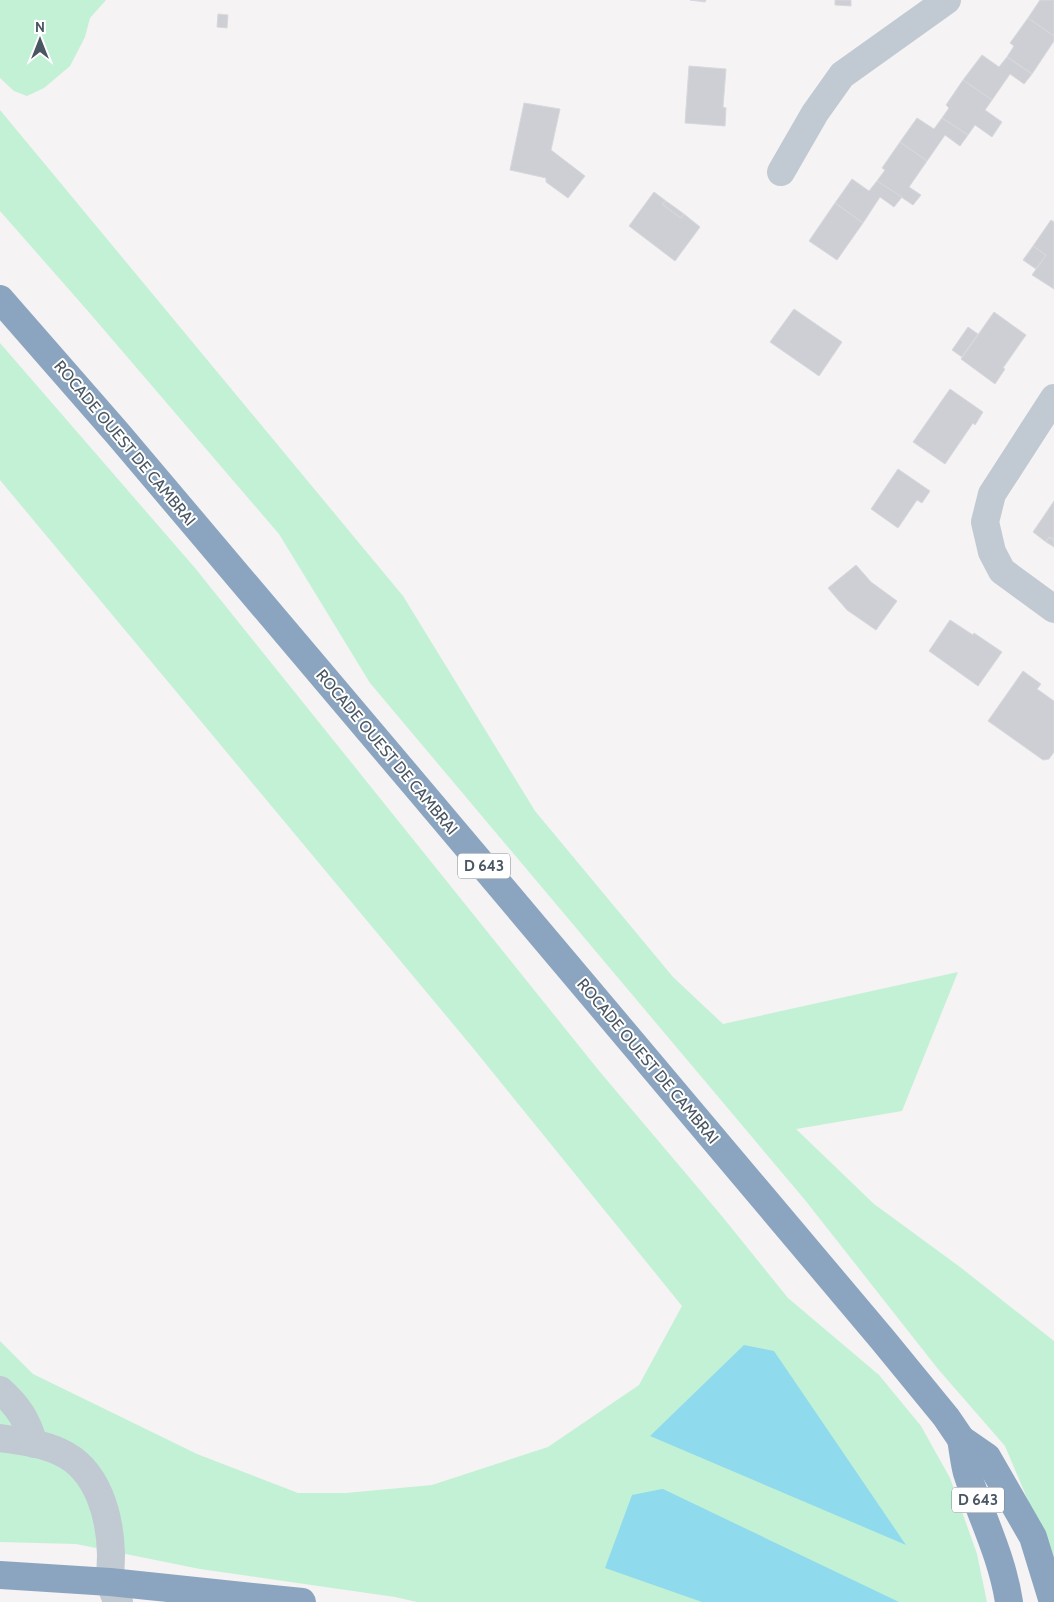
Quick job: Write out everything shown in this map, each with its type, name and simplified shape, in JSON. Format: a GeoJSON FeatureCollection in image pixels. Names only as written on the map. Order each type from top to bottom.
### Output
{"type":"FeatureCollection","features":[{"type":"Feature","properties":{"kind":"highway","name":"ROCADE OUEST DE CAMBRAI"},"geometry":{"type":"LineString","coordinates":[[0,299],[427,799],[883,1340],[946,1417],[961,1439],[986,1457],[1032,1538],[1053,1602]]}},
{"type":"Feature","properties":{"kind":"highway","name":"ROCADE OUEST DE CAMBRAI"},"geometry":{"type":"LineString","coordinates":[[961,1439],[967,1472],[989,1530],[1003,1574],[1009,1602]]}},
{"type":"Feature","properties":{"kind":"highway"},"geometry":{"type":"LineString","coordinates":[[0,1575],[114,1592],[302,1602]]}},
{"type":"Feature","properties":{"kind":"street"},"geometry":{"type":"LineString","coordinates":[[781,172],[816,113],[842,75],[947,0]]}},
{"type":"Feature","properties":{"kind":"street"},"geometry":{"type":"LineString","coordinates":[[1054,398],[992,494],[985,522],[992,552],[1002,572],[1054,609]]}},
{"type":"Feature","properties":{"kind":"street"},"geometry":{"type":"LineString","coordinates":[[0,1390],[14,1402],[27,1422],[34,1444]]}},
{"type":"Feature","properties":{"kind":"street"},"geometry":{"type":"LineString","coordinates":[[0,1438],[34,1444],[61,1452],[83,1468],[101,1497],[109,1530],[114,1592]]}},
{"type":"Feature","properties":{"kind":"green space"},"geometry":{"type":"Polygon","coordinates":[[[0,0],[106,0],[90,18],[85,37],[70,66],[44,88],[27,96],[14,91],[0,78],[0,0]]]}},
{"type":"Feature","properties":{"kind":"green space"},"geometry":{"type":"Polygon","coordinates":[[[0,110],[403,596],[535,811],[673,977],[723,1024],[958,972],[902,1111],[796,1129],[874,1204],[960,1267],[1054,1341],[1054,1562],[1005,1446],[938,1369],[805,1200],[370,683],[279,534],[0,211],[0,110]]]}},
{"type":"Feature","properties":{"kind":"green space"},"geometry":{"type":"Polygon","coordinates":[[[0,343],[195,568],[600,1072],[721,1215],[788,1298],[879,1375],[921,1426],[950,1478],[977,1554],[987,1602],[417,1602],[395,1597],[200,1569],[76,1544],[0,1542],[0,1341],[33,1374],[197,1454],[298,1493],[346,1493],[432,1485],[548,1447],[639,1385],[682,1306],[473,1048],[0,480],[0,343]]]}},
{"type":"Feature","properties":{"kind":"water"},"geometry":{"type":"Polygon","coordinates":[[[744,1345],[774,1351],[906,1545],[650,1436],[744,1345]]]}},
{"type":"Feature","properties":{"kind":"water"},"geometry":{"type":"Polygon","coordinates":[[[663,1489],[899,1602],[702,1602],[605,1568],[632,1495],[663,1489]]]}},
{"type":"Feature","properties":{"kind":"building"},"geometry":{"type":"Polygon","coordinates":[[[690,0],[706,0],[705,2],[690,0]]]}},
{"type":"Feature","properties":{"kind":"building"},"geometry":{"type":"Polygon","coordinates":[[[835,0],[851,0],[851,6],[835,5],[835,0]]]}},
{"type":"Feature","properties":{"kind":"building"},"geometry":{"type":"Polygon","coordinates":[[[1040,0],[1054,0],[1054,36],[1028,18],[1040,0]]]}},
{"type":"Feature","properties":{"kind":"building"},"geometry":{"type":"Polygon","coordinates":[[[218,14],[228,15],[227,28],[217,27],[218,14]]]}},
{"type":"Feature","properties":{"kind":"building"},"geometry":{"type":"Polygon","coordinates":[[[1028,18],[1054,36],[1054,41],[1032,74],[1007,57],[1014,46],[1010,43],[1028,18]]]}},
{"type":"Feature","properties":{"kind":"building"},"geometry":{"type":"Polygon","coordinates":[[[982,55],[999,67],[1007,57],[1032,74],[1024,84],[1010,74],[992,100],[963,80],[982,55]]]}},
{"type":"Feature","properties":{"kind":"building"},"geometry":{"type":"Polygon","coordinates":[[[689,66],[726,69],[723,107],[726,108],[725,126],[685,123],[689,66]]]}},
{"type":"Feature","properties":{"kind":"building"},"geometry":{"type":"Polygon","coordinates":[[[963,80],[992,100],[985,110],[1002,122],[992,137],[975,125],[968,135],[942,118],[949,108],[946,105],[963,80]]]}},
{"type":"Feature","properties":{"kind":"building"},"geometry":{"type":"Polygon","coordinates":[[[524,103],[560,109],[551,150],[585,176],[568,198],[546,182],[546,178],[510,170],[524,103]]]}},
{"type":"Feature","properties":{"kind":"building"},"geometry":{"type":"Polygon","coordinates":[[[917,118],[934,129],[942,118],[968,135],[960,146],[945,135],[927,161],[900,142],[917,118]]]}},
{"type":"Feature","properties":{"kind":"building"},"geometry":{"type":"Polygon","coordinates":[[[900,142],[927,161],[909,187],[921,195],[913,205],[877,181],[885,170],[882,168],[900,142]]]}},
{"type":"Feature","properties":{"kind":"building"},"geometry":{"type":"Polygon","coordinates":[[[852,179],[869,191],[877,181],[902,197],[894,207],[880,197],[863,223],[835,203],[852,179]]]}},
{"type":"Feature","properties":{"kind":"building"},"geometry":{"type":"Polygon","coordinates":[[[654,192],[666,201],[662,204],[681,218],[684,214],[700,227],[675,261],[629,226],[654,192]]]}},
{"type":"Feature","properties":{"kind":"building"},"geometry":{"type":"Polygon","coordinates":[[[666,201],[684,214],[681,218],[662,204],[666,201]]]}},
{"type":"Feature","properties":{"kind":"building"},"geometry":{"type":"Polygon","coordinates":[[[835,203],[863,223],[837,260],[809,241],[835,203]]]}},
{"type":"Feature","properties":{"kind":"building"},"geometry":{"type":"Polygon","coordinates":[[[1051,220],[1054,222],[1054,289],[1032,275],[1046,255],[1033,246],[1051,220]]]}},
{"type":"Feature","properties":{"kind":"building"},"geometry":{"type":"Polygon","coordinates":[[[1033,246],[1046,255],[1036,269],[1023,260],[1033,246]]]}},
{"type":"Feature","properties":{"kind":"building"},"geometry":{"type":"Polygon","coordinates":[[[794,309],[842,342],[819,376],[770,342],[794,309]]]}},
{"type":"Feature","properties":{"kind":"building"},"geometry":{"type":"Polygon","coordinates":[[[994,312],[1026,335],[1003,368],[1005,369],[995,384],[961,359],[994,312]]]}},
{"type":"Feature","properties":{"kind":"building"},"geometry":{"type":"Polygon","coordinates":[[[968,327],[978,334],[962,357],[952,350],[968,327]]]}},
{"type":"Feature","properties":{"kind":"building"},"geometry":{"type":"Polygon","coordinates":[[[950,389],[983,412],[975,425],[973,423],[945,464],[913,442],[950,389]]]}},
{"type":"Feature","properties":{"kind":"building"},"geometry":{"type":"Polygon","coordinates":[[[898,469],[930,491],[922,503],[917,500],[898,528],[871,509],[898,469]]]}},
{"type":"Feature","properties":{"kind":"building"},"geometry":{"type":"Polygon","coordinates":[[[1054,501],[1054,540],[1049,537],[1046,542],[1033,532],[1054,501]]]}},
{"type":"Feature","properties":{"kind":"building"},"geometry":{"type":"Polygon","coordinates":[[[1049,537],[1054,540],[1054,547],[1046,542],[1049,537]]]}},
{"type":"Feature","properties":{"kind":"building"},"geometry":{"type":"Polygon","coordinates":[[[856,565],[871,582],[897,601],[876,630],[847,610],[828,588],[856,565]]]}},
{"type":"Feature","properties":{"kind":"building"},"geometry":{"type":"Polygon","coordinates":[[[950,620],[973,635],[974,633],[1002,652],[978,686],[929,651],[950,620]]]}},
{"type":"Feature","properties":{"kind":"building"},"geometry":{"type":"Polygon","coordinates":[[[1023,671],[1041,684],[1037,689],[1054,701],[1054,752],[1049,759],[1043,760],[988,721],[1023,671]]]}}]}
